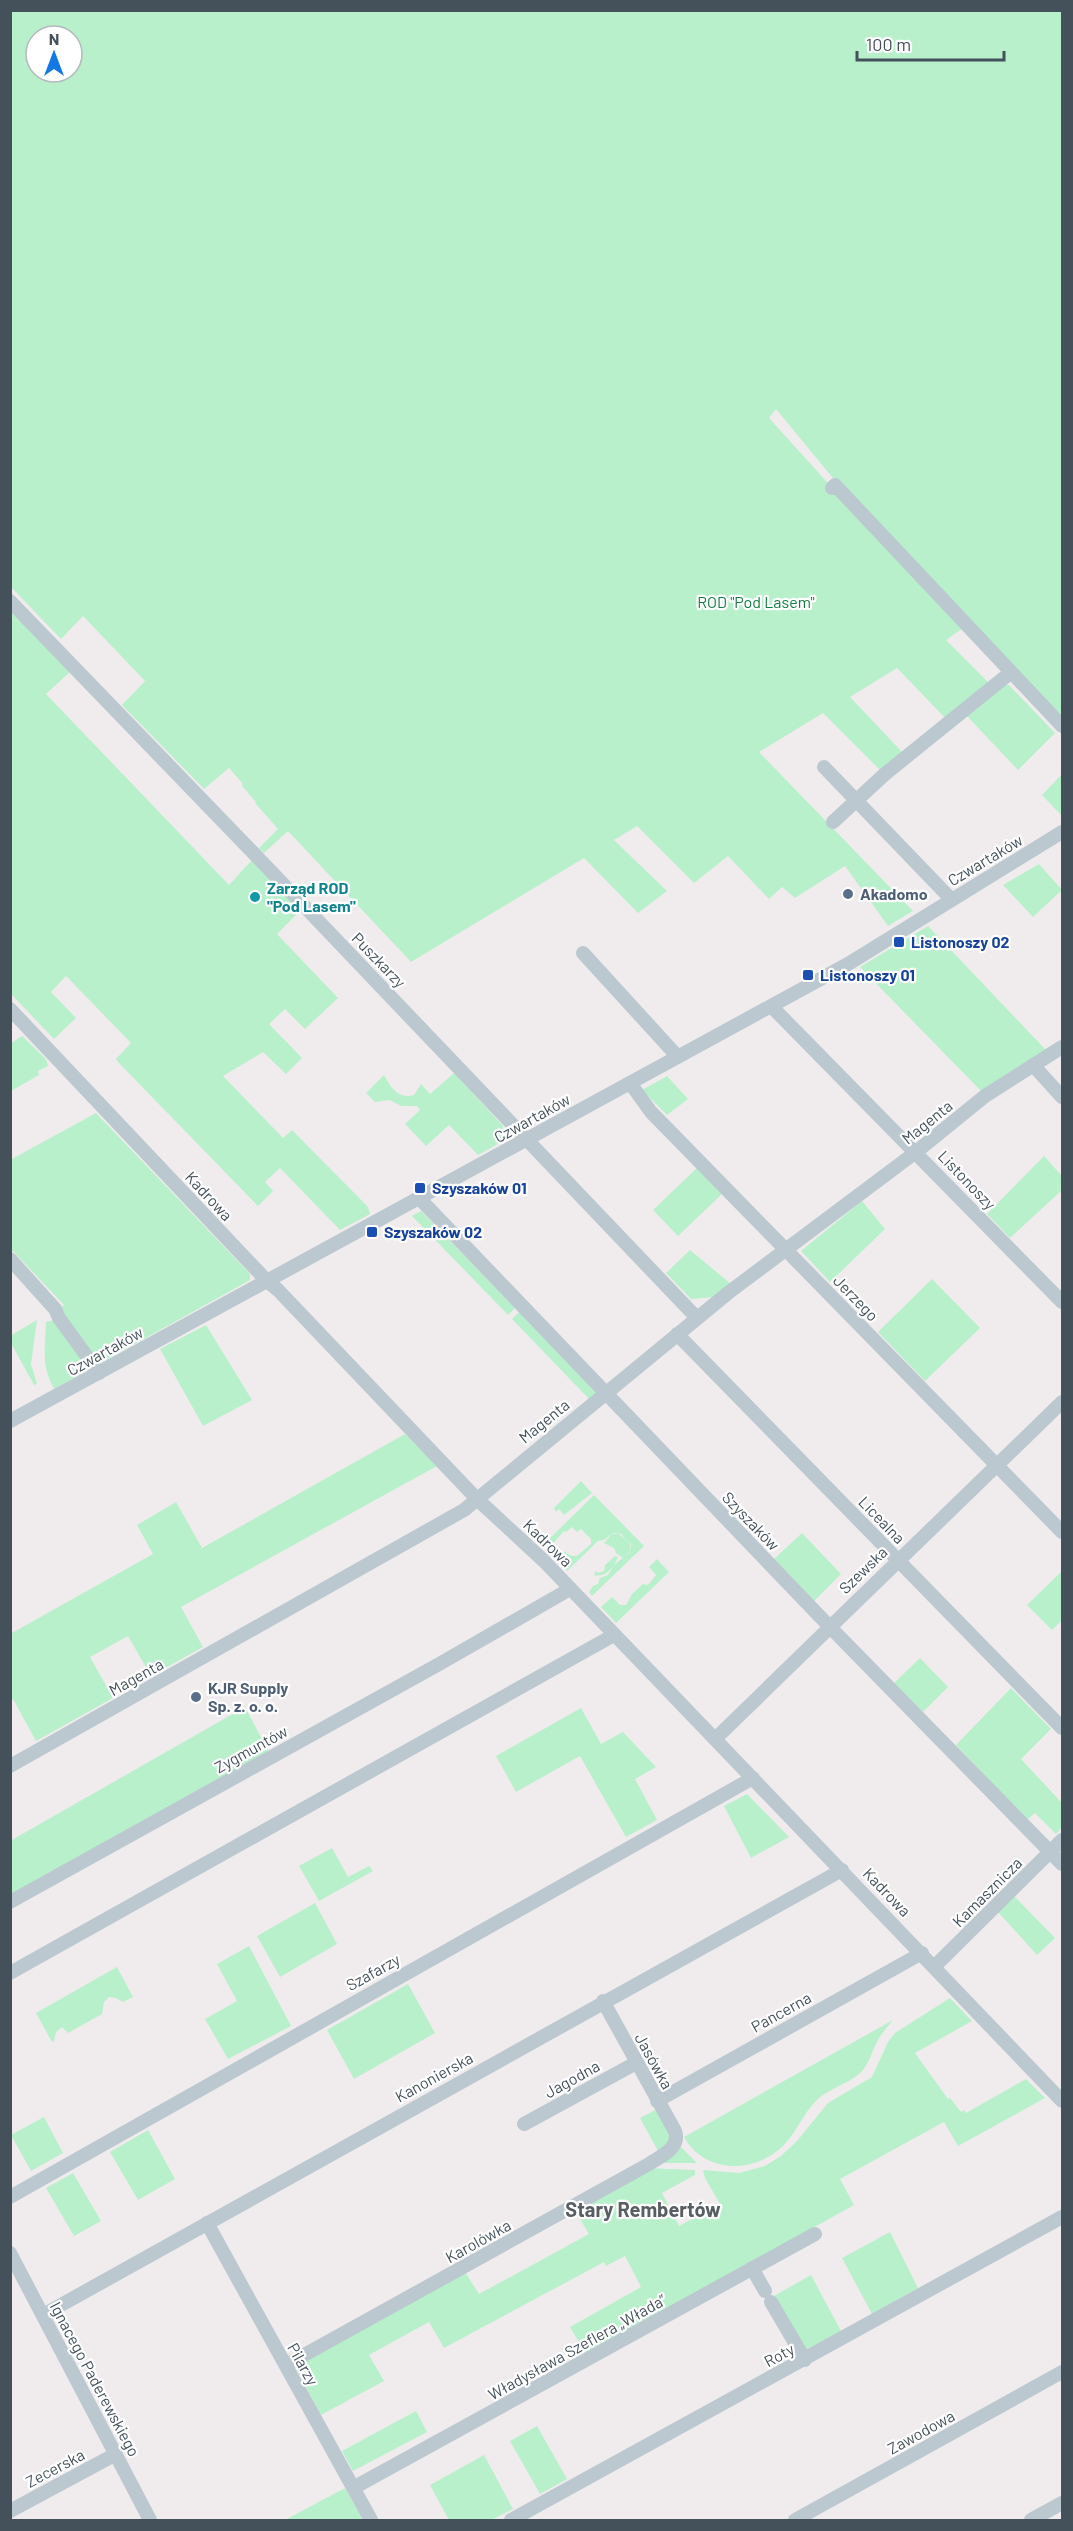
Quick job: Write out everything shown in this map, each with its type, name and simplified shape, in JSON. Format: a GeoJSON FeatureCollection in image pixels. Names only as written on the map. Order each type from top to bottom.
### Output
{"type":"FeatureCollection","features":[{"type":"Feature","properties":{"kind":"street"},"geometry":{"type":"LineString","coordinates":[[832,488],[835,485],[938,598],[1062,726]]}},
{"type":"Feature","properties":{"kind":"street","name":"Puszkarzy"},"geometry":{"type":"LineString","coordinates":[[10,601],[697,1318]]}},
{"type":"Feature","properties":{"kind":"street"},"geometry":{"type":"LineString","coordinates":[[832,822],[1010,673]]}},
{"type":"Feature","properties":{"kind":"street"},"geometry":{"type":"LineString","coordinates":[[824,768],[951,899]]}},
{"type":"Feature","properties":{"kind":"street","name":"Czwartaków"},"geometry":{"type":"LineString","coordinates":[[10,1421],[848,964],[1062,832]]}},
{"type":"Feature","properties":{"kind":"street"},"geometry":{"type":"LineString","coordinates":[[583,953],[678,1057]]}},
{"type":"Feature","properties":{"kind":"street","name":"Listonoszy"},"geometry":{"type":"LineString","coordinates":[[771,1006],[1062,1302]]}},
{"type":"Feature","properties":{"kind":"street","name":"Kadrowa"},"geometry":{"type":"LineString","coordinates":[[10,1009],[477,1499],[570,1588],[843,1870],[1062,2101]]}},
{"type":"Feature","properties":{"kind":"street","name":"Magenta"},"geometry":{"type":"LineString","coordinates":[[10,1766],[464,1510],[697,1318],[916,1152],[985,1096],[1062,1047]]}},
{"type":"Feature","properties":{"kind":"street"},"geometry":{"type":"LineString","coordinates":[[1033,1065],[1062,1097]]}},
{"type":"Feature","properties":{"kind":"street","name":"Jerzego"},"geometry":{"type":"LineString","coordinates":[[630,1083],[651,1112],[1062,1532]]}},
{"type":"Feature","properties":{"kind":"street","name":"Szyszaków"},"geometry":{"type":"LineString","coordinates":[[419,1198],[1062,1864]]}},
{"type":"Feature","properties":{"kind":"street"},"geometry":{"type":"LineString","coordinates":[[10,1259],[55,1309],[59,1318],[99,1373]]}},
{"type":"Feature","properties":{"kind":"street","name":"Licealna"},"geometry":{"type":"LineString","coordinates":[[677,1334],[1062,1728]]}},
{"type":"Feature","properties":{"kind":"street","name":"Szewska"},"geometry":{"type":"LineString","coordinates":[[715,1739],[1062,1402]]}},
{"type":"Feature","properties":{"kind":"street","name":"Zygmuntów"},"geometry":{"type":"LineString","coordinates":[[10,1902],[441,1663],[570,1588]]}},
{"type":"Feature","properties":{"kind":"street"},"geometry":{"type":"LineString","coordinates":[[10,1973],[614,1635]]}},
{"type":"Feature","properties":{"kind":"street","name":"Szafarzy"},"geometry":{"type":"LineString","coordinates":[[10,2197],[753,1778]]}},
{"type":"Feature","properties":{"kind":"street","name":"Kamasznicza"},"geometry":{"type":"LineString","coordinates":[[934,1967],[1062,1840]]}},
{"type":"Feature","properties":{"kind":"street","name":"Kanonierska"},"geometry":{"type":"LineString","coordinates":[[43,2314],[603,2001],[843,1870]]}},
{"type":"Feature","properties":{"kind":"street","name":"Pancerna"},"geometry":{"type":"LineString","coordinates":[[657,2101],[922,1953]]}},
{"type":"Feature","properties":{"kind":"street","name":"Jasówka"},"geometry":{"type":"LineString","coordinates":[[603,2001],[677,2136]]}},
{"type":"Feature","properties":{"kind":"street","name":"Jagodna"},"geometry":{"type":"LineString","coordinates":[[524,2124],[636,2062]]}},
{"type":"Feature","properties":{"kind":"street","name":"Karolówka"},"geometry":{"type":"LineString","coordinates":[[286,2366],[658,2158],[672,2148],[677,2136]]}},
{"type":"Feature","properties":{"kind":"street","name":"Roty"},"geometry":{"type":"LineString","coordinates":[[511,2520],[1062,2217]]}},
{"type":"Feature","properties":{"kind":"street","name":"Pilarzy"},"geometry":{"type":"LineString","coordinates":[[207,2223],[371,2520]]}},
{"type":"Feature","properties":{"kind":"street","name":"Władysława Szeflera „Włada”"},"geometry":{"type":"LineString","coordinates":[[353,2488],[815,2234]]}},
{"type":"Feature","properties":{"kind":"street","name":"Ignacego Paderewskiego"},"geometry":{"type":"LineString","coordinates":[[10,2253],[150,2520]]}},
{"type":"Feature","properties":{"kind":"street"},"geometry":{"type":"LineString","coordinates":[[752,2268],[805,2360]]}},
{"type":"Feature","properties":{"kind":"street","name":"Zawodowa"},"geometry":{"type":"LineString","coordinates":[[795,2520],[1062,2372]]}},
{"type":"Feature","properties":{"kind":"street","name":"Zecerska"},"geometry":{"type":"LineString","coordinates":[[10,2511],[116,2454]]}},
{"type":"Feature","properties":{"kind":"street"},"geometry":{"type":"LineString","coordinates":[[1030,2520],[1062,2503]]}},
{"type":"Feature","properties":{"kind":"green space","name":"ROD \"Pod Lasem\""},"geometry":{"type":"Polygon","coordinates":[[[10,11],[1062,11],[1062,718],[837,483],[776,409],[769,418],[963,628],[946,640],[990,684],[947,720],[897,668],[850,697],[905,755],[883,773],[823,713],[759,752],[913,911],[888,926],[845,866],[795,898],[782,887],[769,899],[728,856],[694,883],[637,826],[614,840],[667,891],[638,913],[584,858],[411,962],[288,831],[264,853],[259,848],[278,829],[229,768],[204,789],[122,705],[145,681],[83,616],[61,639],[11,587],[10,11]]]}},
{"type":"Feature","properties":{"kind":"green space"},"geometry":{"type":"Polygon","coordinates":[[[10,609],[70,672],[46,694],[229,885],[252,860],[300,911],[277,934],[338,998],[305,1029],[285,1009],[269,1024],[302,1058],[286,1074],[263,1052],[223,1076],[283,1138],[292,1130],[368,1207],[370,1214],[340,1230],[280,1168],[265,1182],[273,1191],[258,1206],[118,1062],[116,1059],[131,1043],[66,976],[51,992],[76,1018],[54,1039],[11,994],[10,609]]]}},
{"type":"Feature","properties":{"kind":"green space"},"geometry":{"type":"Polygon","coordinates":[[[1000,685],[1009,685],[1055,733],[1018,770],[965,714],[1000,685]]]}},
{"type":"Feature","properties":{"kind":"green space"},"geometry":{"type":"Polygon","coordinates":[[[1062,774],[1062,816],[1042,795],[1062,774]]]}},
{"type":"Feature","properties":{"kind":"green space"},"geometry":{"type":"Polygon","coordinates":[[[1039,864],[1062,890],[1033,917],[1003,885],[1039,864]]]}},
{"type":"Feature","properties":{"kind":"green space"},"geometry":{"type":"Polygon","coordinates":[[[928,926],[1046,1050],[983,1093],[860,967],[928,926]]]}},
{"type":"Feature","properties":{"kind":"green space"},"geometry":{"type":"Polygon","coordinates":[[[22,1036],[46,1059],[48,1066],[38,1071],[39,1075],[11,1091],[11,1043],[22,1036]]]}},
{"type":"Feature","properties":{"kind":"green space"},"geometry":{"type":"Polygon","coordinates":[[[454,1073],[503,1126],[505,1140],[478,1155],[449,1125],[426,1146],[405,1124],[420,1110],[417,1106],[401,1106],[390,1100],[375,1102],[366,1093],[384,1075],[399,1094],[414,1095],[421,1084],[430,1094],[454,1073]]]}},
{"type":"Feature","properties":{"kind":"green space"},"geometry":{"type":"Polygon","coordinates":[[[667,1076],[688,1099],[667,1115],[642,1090],[667,1076]]]}},
{"type":"Feature","properties":{"kind":"green space"},"geometry":{"type":"Polygon","coordinates":[[[96,1113],[250,1274],[250,1280],[99,1364],[58,1309],[64,1305],[11,1249],[10,1160],[96,1113]]]}},
{"type":"Feature","properties":{"kind":"green space"},"geometry":{"type":"Polygon","coordinates":[[[1044,1156],[1062,1176],[1062,1190],[1010,1238],[987,1214],[1044,1156]]]}},
{"type":"Feature","properties":{"kind":"green space"},"geometry":{"type":"Polygon","coordinates":[[[697,1168],[722,1194],[678,1236],[653,1210],[697,1168]]]}},
{"type":"Feature","properties":{"kind":"green space"},"geometry":{"type":"Polygon","coordinates":[[[862,1201],[885,1229],[830,1282],[801,1251],[862,1201]]]}},
{"type":"Feature","properties":{"kind":"green space"},"geometry":{"type":"Polygon","coordinates":[[[421,1211],[515,1308],[508,1315],[412,1216],[421,1211]]]}},
{"type":"Feature","properties":{"kind":"green space"},"geometry":{"type":"Polygon","coordinates":[[[690,1250],[731,1284],[715,1297],[691,1299],[666,1273],[690,1250]]]}},
{"type":"Feature","properties":{"kind":"green space"},"geometry":{"type":"Polygon","coordinates":[[[932,1279],[980,1328],[925,1381],[878,1332],[932,1279]]]}},
{"type":"Feature","properties":{"kind":"green space"},"geometry":{"type":"Polygon","coordinates":[[[519,1312],[597,1393],[589,1399],[512,1319],[519,1312]]]}},
{"type":"Feature","properties":{"kind":"green space"},"geometry":{"type":"Polygon","coordinates":[[[37,1320],[31,1364],[37,1384],[34,1385],[11,1343],[10,1336],[37,1320]]]}},
{"type":"Feature","properties":{"kind":"green space"},"geometry":{"type":"Polygon","coordinates":[[[55,1320],[91,1368],[54,1389],[45,1364],[45,1349],[46,1322],[55,1320]]]}},
{"type":"Feature","properties":{"kind":"green space"},"geometry":{"type":"Polygon","coordinates":[[[206,1325],[252,1400],[203,1426],[160,1349],[206,1325]]]}},
{"type":"Feature","properties":{"kind":"green space"},"geometry":{"type":"Polygon","coordinates":[[[405,1434],[437,1466],[181,1607],[203,1647],[151,1676],[128,1636],[90,1657],[113,1698],[36,1741],[13,1699],[11,1701],[10,1634],[153,1554],[137,1525],[176,1502],[202,1548],[405,1434]]]}},
{"type":"Feature","properties":{"kind":"green space"},"geometry":{"type":"Polygon","coordinates":[[[581,1481],[592,1493],[564,1515],[559,1509],[556,1512],[554,1508],[581,1481]]]}},
{"type":"Feature","properties":{"kind":"green space"},"geometry":{"type":"Polygon","coordinates":[[[594,1495],[644,1546],[592,1596],[589,1592],[593,1586],[598,1584],[600,1578],[608,1575],[614,1565],[630,1552],[631,1544],[624,1539],[622,1534],[613,1533],[604,1540],[598,1541],[567,1571],[555,1558],[563,1551],[577,1556],[591,1544],[591,1539],[581,1529],[577,1532],[572,1527],[564,1531],[547,1550],[543,1545],[594,1495]]]}},
{"type":"Feature","properties":{"kind":"green space"},"geometry":{"type":"Polygon","coordinates":[[[802,1533],[841,1574],[814,1601],[774,1559],[802,1533]]]}},
{"type":"Feature","properties":{"kind":"green space"},"geometry":{"type":"Polygon","coordinates":[[[612,1534],[619,1534],[630,1544],[630,1551],[623,1558],[616,1553],[614,1548],[604,1543],[612,1534]]]}},
{"type":"Feature","properties":{"kind":"green space"},"geometry":{"type":"Polygon","coordinates":[[[615,1556],[618,1557],[609,1571],[602,1575],[594,1575],[596,1571],[598,1573],[604,1571],[605,1565],[615,1556]]]}},
{"type":"Feature","properties":{"kind":"green space"},"geometry":{"type":"Polygon","coordinates":[[[657,1559],[669,1572],[616,1623],[601,1607],[612,1597],[620,1605],[626,1605],[632,1594],[643,1584],[648,1585],[656,1575],[649,1567],[657,1559]]]}},
{"type":"Feature","properties":{"kind":"green space"},"geometry":{"type":"Polygon","coordinates":[[[1062,1571],[1062,1620],[1052,1630],[1027,1605],[1062,1571]]]}},
{"type":"Feature","properties":{"kind":"green space"},"geometry":{"type":"Polygon","coordinates":[[[920,1658],[948,1687],[923,1712],[894,1683],[920,1658]]]}},
{"type":"Feature","properties":{"kind":"green space"},"geometry":{"type":"Polygon","coordinates":[[[1011,1688],[1051,1729],[1021,1759],[1062,1803],[1062,1827],[1056,1834],[1035,1813],[1027,1820],[956,1745],[1011,1688]]]}},
{"type":"Feature","properties":{"kind":"green space"},"geometry":{"type":"Polygon","coordinates":[[[245,1707],[269,1752],[11,1897],[10,1841],[245,1707]]]}},
{"type":"Feature","properties":{"kind":"green space"},"geometry":{"type":"Polygon","coordinates":[[[581,1708],[601,1744],[623,1732],[656,1767],[635,1779],[657,1820],[626,1837],[580,1756],[516,1792],[496,1756],[581,1708]]]}},
{"type":"Feature","properties":{"kind":"green space"},"geometry":{"type":"Polygon","coordinates":[[[747,1794],[789,1837],[751,1858],[724,1806],[747,1794]]]}},
{"type":"Feature","properties":{"kind":"green space"},"geometry":{"type":"Polygon","coordinates":[[[332,1848],[348,1877],[369,1866],[373,1871],[319,1901],[299,1866],[332,1848]]]}},
{"type":"Feature","properties":{"kind":"green space"},"geometry":{"type":"Polygon","coordinates":[[[1014,1896],[1055,1938],[1037,1955],[998,1912],[1014,1896]]]}},
{"type":"Feature","properties":{"kind":"green space"},"geometry":{"type":"Polygon","coordinates":[[[315,1903],[337,1944],[280,1977],[257,1936],[315,1903]]]}},
{"type":"Feature","properties":{"kind":"green space"},"geometry":{"type":"Polygon","coordinates":[[[249,1946],[291,2026],[228,2059],[205,2019],[237,2001],[217,1964],[249,1946]]]}},
{"type":"Feature","properties":{"kind":"green space"},"geometry":{"type":"Polygon","coordinates":[[[117,1967],[133,1997],[123,2002],[109,1997],[104,2002],[102,2014],[68,2033],[62,2027],[56,2032],[52,2042],[36,2013],[117,1967]]]}},
{"type":"Feature","properties":{"kind":"green space"},"geometry":{"type":"Polygon","coordinates":[[[408,1984],[435,2033],[354,2079],[327,2030],[408,1984]]]}},
{"type":"Feature","properties":{"kind":"green space"},"geometry":{"type":"Polygon","coordinates":[[[950,1998],[972,2021],[915,2053],[948,2099],[950,2098],[961,2112],[964,2110],[966,2113],[1026,2079],[1045,2098],[958,2146],[944,2122],[840,2179],[854,2205],[586,2354],[570,2327],[641,2287],[625,2256],[606,2266],[604,2262],[444,2348],[429,2322],[369,2355],[384,2381],[321,2415],[295,2367],[465,2272],[479,2294],[589,2234],[575,2211],[645,2168],[695,2170],[695,2175],[662,2193],[679,2226],[720,2204],[703,2170],[739,2173],[765,2166],[781,2156],[797,2141],[828,2103],[872,2077],[888,2042],[895,2033],[950,1998]]]}},
{"type":"Feature","properties":{"kind":"green space"},"geometry":{"type":"Polygon","coordinates":[[[893,2020],[879,2038],[862,2071],[819,2098],[783,2146],[771,2155],[758,2162],[730,2166],[704,2158],[684,2137],[893,2020]]]}},
{"type":"Feature","properties":{"kind":"green space"},"geometry":{"type":"Polygon","coordinates":[[[657,2109],[667,2123],[671,2143],[658,2151],[640,2118],[657,2109]]]}},
{"type":"Feature","properties":{"kind":"green space"},"geometry":{"type":"Polygon","coordinates":[[[44,2117],[63,2153],[31,2171],[11,2135],[44,2117]]]}},
{"type":"Feature","properties":{"kind":"green space"},"geometry":{"type":"Polygon","coordinates":[[[148,2130],[175,2179],[138,2200],[110,2152],[148,2130]]]}},
{"type":"Feature","properties":{"kind":"green space"},"geometry":{"type":"Polygon","coordinates":[[[681,2147],[697,2163],[658,2161],[681,2147]]]}},
{"type":"Feature","properties":{"kind":"green space"},"geometry":{"type":"Polygon","coordinates":[[[73,2173],[101,2221],[74,2236],[46,2188],[73,2173]]]}},
{"type":"Feature","properties":{"kind":"green space"},"geometry":{"type":"Polygon","coordinates":[[[890,2232],[918,2288],[872,2314],[842,2258],[890,2232]]]}},
{"type":"Feature","properties":{"kind":"green space"},"geometry":{"type":"Polygon","coordinates":[[[811,2275],[841,2331],[804,2351],[774,2296],[811,2275]]]}},
{"type":"Feature","properties":{"kind":"green space"},"geometry":{"type":"Polygon","coordinates":[[[416,2411],[427,2432],[353,2471],[342,2451],[416,2411]]]}},
{"type":"Feature","properties":{"kind":"green space"},"geometry":{"type":"Polygon","coordinates":[[[537,2426],[567,2479],[540,2494],[510,2441],[537,2426]]]}},
{"type":"Feature","properties":{"kind":"green space"},"geometry":{"type":"Polygon","coordinates":[[[484,2455],[513,2509],[491,2520],[449,2520],[430,2485],[484,2455]]]}},
{"type":"Feature","properties":{"kind":"green space"},"geometry":{"type":"Polygon","coordinates":[[[345,2488],[363,2520],[285,2520],[345,2488]]]}},
{"type":"Feature","properties":{"kind":"place","name":"Akadomo"},"geometry":{"type":"Point","coordinates":[848,894]}},
{"type":"Feature","properties":{"kind":"place","name":"Zarząd ROD \"Pod Lasem\""},"geometry":{"type":"Point","coordinates":[255,897]}},
{"type":"Feature","properties":{"kind":"place","name":"Listonoszy 02"},"geometry":{"type":"Point","coordinates":[899,942]}},
{"type":"Feature","properties":{"kind":"place","name":"Listonoszy 01"},"geometry":{"type":"Point","coordinates":[808,975]}},
{"type":"Feature","properties":{"kind":"place","name":"Szyszaków 01"},"geometry":{"type":"Point","coordinates":[420,1188]}},
{"type":"Feature","properties":{"kind":"place","name":"Szyszaków 02"},"geometry":{"type":"Point","coordinates":[372,1232]}},
{"type":"Feature","properties":{"kind":"place","name":"KJR Supply Sp. z. o. o."},"geometry":{"type":"Point","coordinates":[196,1697]}},
{"type":"Feature","properties":{"kind":"district","name":"Stary Rembertów"},"geometry":{"type":"Point","coordinates":[643,2210]}}]}
